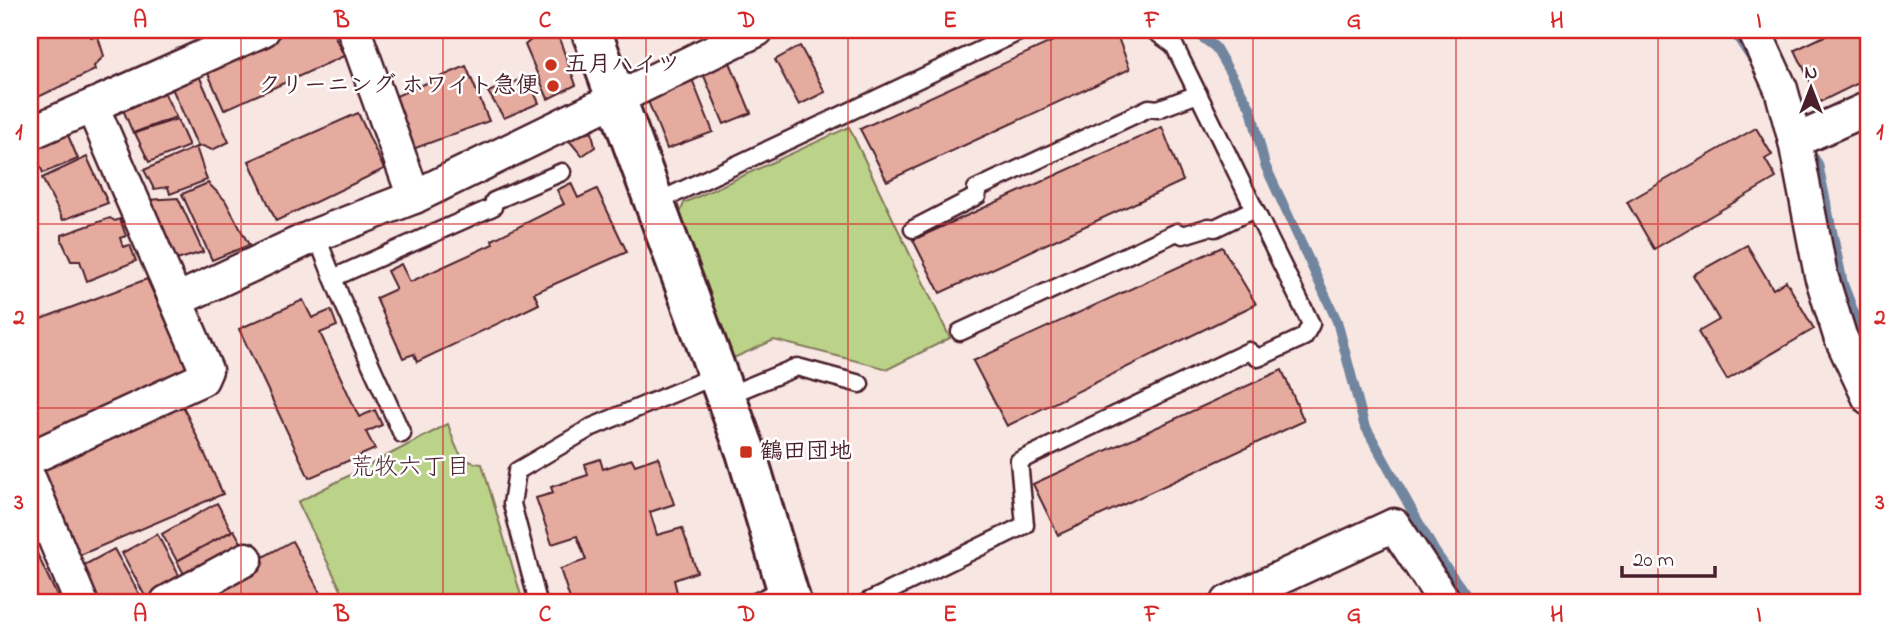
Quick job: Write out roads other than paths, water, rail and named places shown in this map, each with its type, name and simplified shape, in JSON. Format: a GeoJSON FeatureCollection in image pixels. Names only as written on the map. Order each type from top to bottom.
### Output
{"type":"FeatureCollection","features":[{"type":"Feature","properties":{"kind":"street"},"geometry":{"type":"LineString","coordinates":[[30,133],[263,30]]}},
{"type":"Feature","properties":{"kind":"street"},"geometry":{"type":"LineString","coordinates":[[354,30],[414,197]]}},
{"type":"Feature","properties":{"kind":"street"},"geometry":{"type":"LineString","coordinates":[[591,30],[746,452],[778,597]]}},
{"type":"Feature","properties":{"kind":"street"},"geometry":{"type":"LineString","coordinates":[[177,300],[316,235],[414,197],[757,30]]}},
{"type":"Feature","properties":{"kind":"street"},"geometry":{"type":"LineString","coordinates":[[1754,30],[1781,89],[1795,141],[1821,275],[1840,336],[1869,398]]}},
{"type":"Feature","properties":{"kind":"street"},"geometry":{"type":"LineString","coordinates":[[30,458],[202,379],[206,370],[92,106]]}},
{"type":"Feature","properties":{"kind":"street"},"geometry":{"type":"LineString","coordinates":[[1795,141],[1869,108]]}},
{"type":"Feature","properties":{"kind":"street"},"geometry":{"type":"LineString","coordinates":[[30,480],[81,602]]}},
{"type":"Feature","properties":{"kind":"street"},"geometry":{"type":"LineString","coordinates":[[1228,602],[1394,525],[1445,602]]}},
{"type":"Feature","properties":{"kind":"street"},"geometry":{"type":"LineString","coordinates":[[167,602],[246,559]]}},
{"type":"Feature","properties":{"kind":"lane"},"geometry":{"type":"LineString","coordinates":[[655,203],[1023,30]]}},
{"type":"Feature","properties":{"kind":"lane"},"geometry":{"type":"LineString","coordinates":[[867,602],[1025,525],[1019,461],[1249,351],[1258,358],[1304,337],[1311,324],[1174,45],[1153,30]]}},
{"type":"Feature","properties":{"kind":"lane"},"geometry":{"type":"LineString","coordinates":[[913,229],[977,196],[976,189],[1001,177],[1149,107],[1158,109],[1198,94]]}},
{"type":"Feature","properties":{"kind":"lane"},"geometry":{"type":"LineString","coordinates":[[333,278],[493,207],[494,201],[562,173]]}},
{"type":"Feature","properties":{"kind":"lane"},"geometry":{"type":"LineString","coordinates":[[960,332],[1177,232],[1183,235],[1209,227],[1215,228],[1254,209]]}},
{"type":"Feature","properties":{"kind":"lane"},"geometry":{"type":"LineString","coordinates":[[316,235],[402,434]]}},
{"type":"Feature","properties":{"kind":"lane"},"geometry":{"type":"LineString","coordinates":[[538,602],[512,504],[517,471],[592,427],[722,385],[797,367],[860,384]]}},
{"type":"Feature","properties":{"kind":"waterway"},"geometry":{"type":"LineString","coordinates":[[1192,30],[1215,47],[1251,109],[1265,165],[1337,321],[1364,424],[1435,552],[1471,602]]}},
{"type":"Feature","properties":{"kind":"waterway"},"geometry":{"type":"LineString","coordinates":[[1733,30],[1752,59]]}},
{"type":"Feature","properties":{"kind":"waterway"},"geometry":{"type":"LineString","coordinates":[[1808,149],[1818,164],[1843,284],[1869,352]]}},
{"type":"Feature","properties":{"kind":"place","name":"五月ハイツ"},"geometry":{"type":"Point","coordinates":[551,65]}},
{"type":"Feature","properties":{"kind":"place","name":"クリーニング ホワイト急便"},"geometry":{"type":"Point","coordinates":[553,86]}},
{"type":"Feature","properties":{"kind":"place","name":"鶴田団地"},"geometry":{"type":"Point","coordinates":[746,452]}},
{"type":"Feature","properties":{"kind":"district","name":"荒牧六丁目"},"geometry":{"type":"Point","coordinates":[410,468]}}]}
